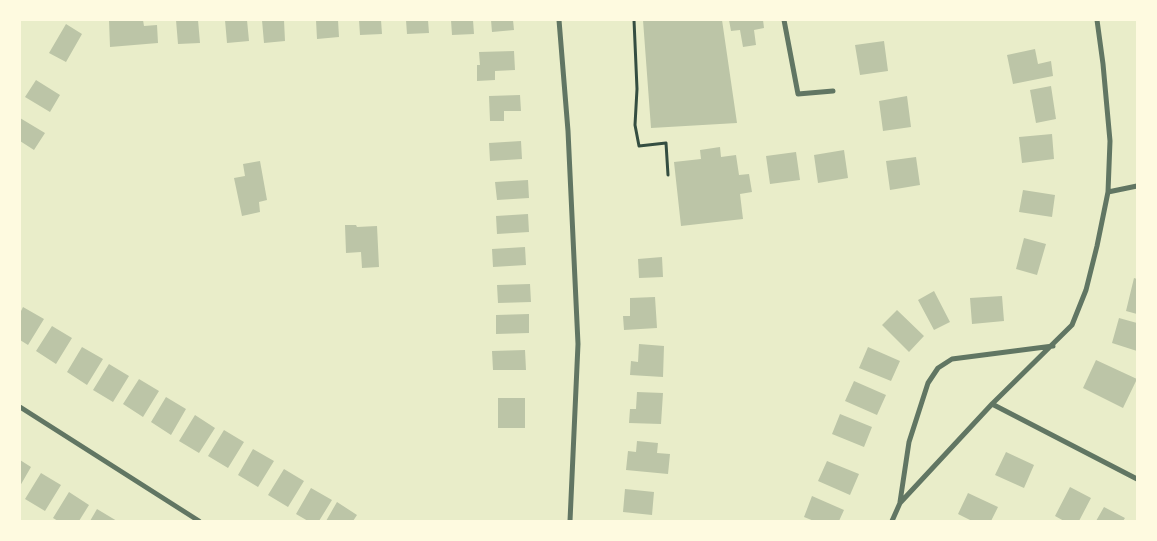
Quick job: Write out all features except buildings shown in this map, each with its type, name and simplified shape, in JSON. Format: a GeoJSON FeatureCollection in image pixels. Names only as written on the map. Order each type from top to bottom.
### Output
{"type":"FeatureCollection","features":[{"type":"Feature","properties":{"kind":"street"},"geometry":{"type":"LineString","coordinates":[[559,20],[568,132],[578,344],[570,521]]}},
{"type":"Feature","properties":{"kind":"street"},"geometry":{"type":"LineString","coordinates":[[784,20],[798,94],[833,91]]}},
{"type":"Feature","properties":{"kind":"street"},"geometry":{"type":"LineString","coordinates":[[900,503],[992,404],[1053,346],[1072,325],[1086,290],[1108,192],[1110,141],[1097,20]]}},
{"type":"Feature","properties":{"kind":"street"},"geometry":{"type":"LineString","coordinates":[[1108,192],[1137,186]]}},
{"type":"Feature","properties":{"kind":"street"},"geometry":{"type":"LineString","coordinates":[[892,521],[900,503],[909,442],[928,383],[938,368],[952,359],[1053,346]]}},
{"type":"Feature","properties":{"kind":"street"},"geometry":{"type":"LineString","coordinates":[[992,404],[1137,479]]}},
{"type":"Feature","properties":{"kind":"street"},"geometry":{"type":"LineString","coordinates":[[20,407],[199,521]]}},
{"type":"Feature","properties":{"kind":"path"},"geometry":{"type":"LineString","coordinates":[[634,20],[637,89],[636,125],[639,146],[666,143],[668,175]]}}]}
